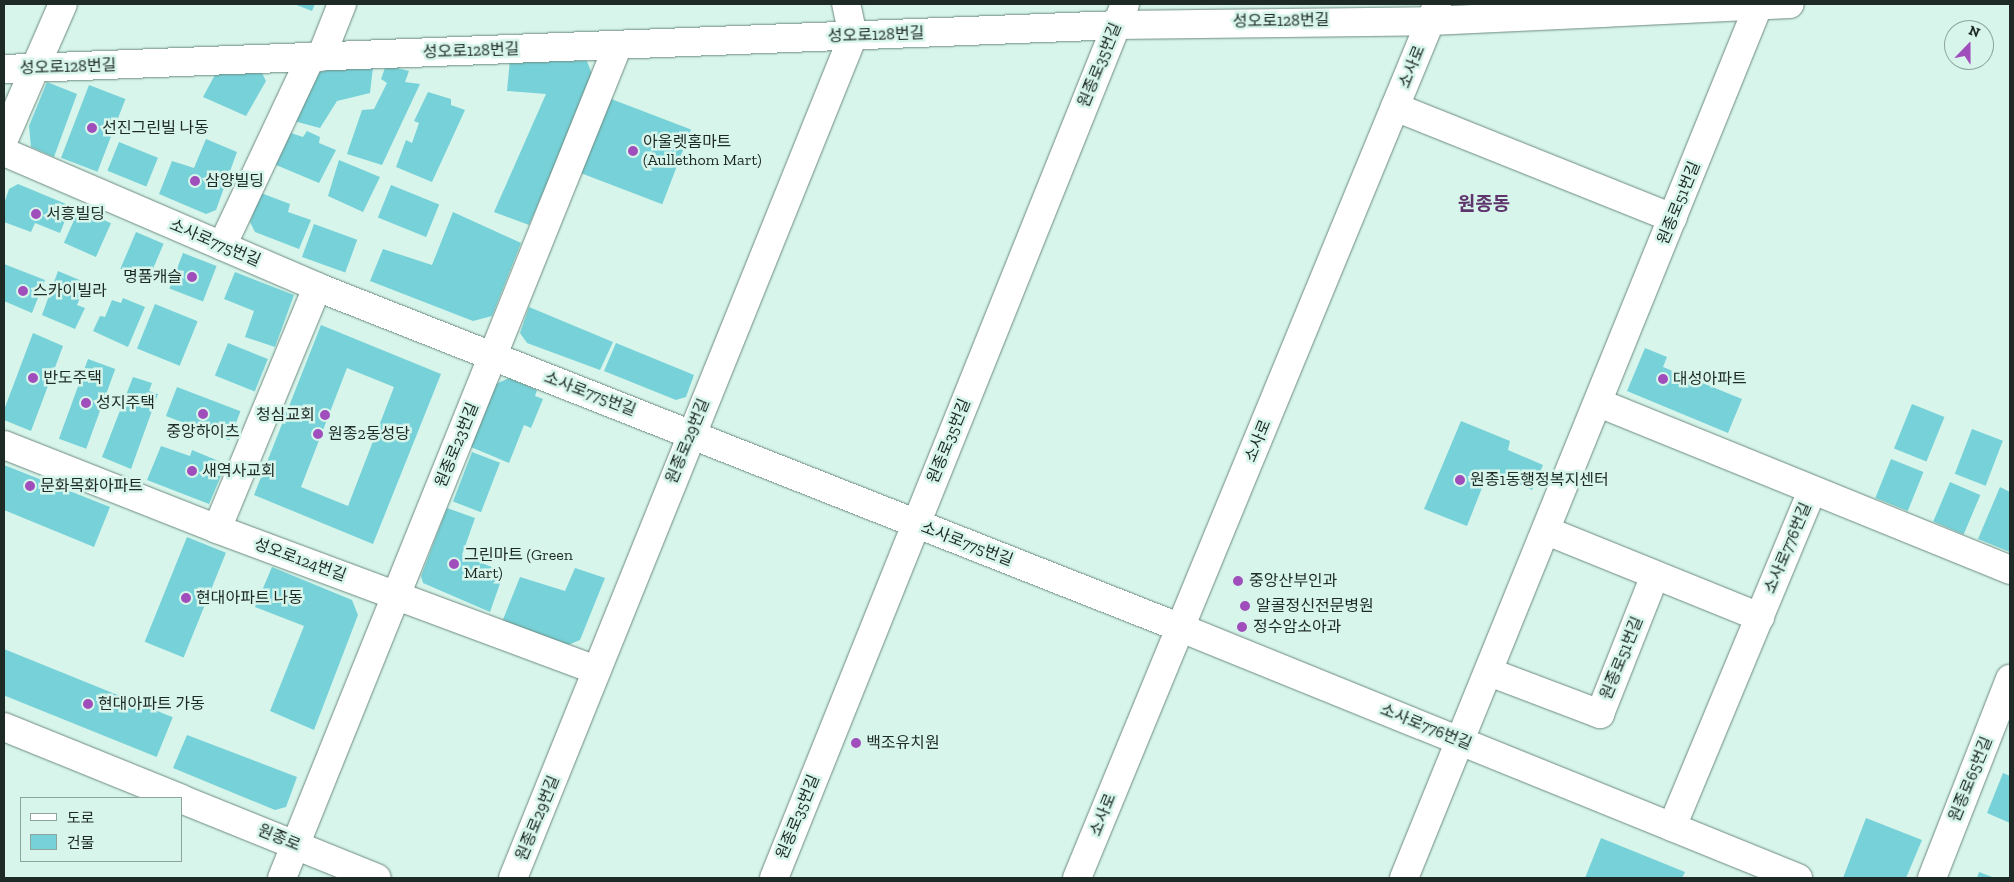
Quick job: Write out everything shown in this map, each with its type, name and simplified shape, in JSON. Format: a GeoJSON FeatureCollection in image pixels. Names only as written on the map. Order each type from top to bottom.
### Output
{"type":"FeatureCollection","features":[{"type":"Feature","properties":{"kind":"street"},"geometry":{"type":"LineString","coordinates":[[4,139],[37,68],[63,4]]}},
{"type":"Feature","properties":{"kind":"street"},"geometry":{"type":"LineString","coordinates":[[222,246],[342,4]]}},
{"type":"Feature","properties":{"kind":"street"},"geometry":{"type":"LineString","coordinates":[[846,4],[853,36]]}},
{"type":"Feature","properties":{"kind":"street","name":"성오로128번길"},"geometry":{"type":"LineString","coordinates":[[4,70],[853,36],[1121,14],[1434,12],[1790,4]]}},
{"type":"Feature","properties":{"kind":"street","name":"원종로51번길"},"geometry":{"type":"LineString","coordinates":[[1404,878],[1599,403],[1759,5]]}},
{"type":"Feature","properties":{"kind":"street","name":"소사로"},"geometry":{"type":"LineString","coordinates":[[1077,878],[1434,12]]}},
{"type":"Feature","properties":{"kind":"street","name":"원종로35번길"},"geometry":{"type":"LineString","coordinates":[[774,878],[1121,14]]}},
{"type":"Feature","properties":{"kind":"street","name":"원종로29번길"},"geometry":{"type":"LineString","coordinates":[[513,878],[853,36]]}},
{"type":"Feature","properties":{"kind":"street","name":"원종로23번길"},"geometry":{"type":"LineString","coordinates":[[282,878],[618,45]]}},
{"type":"Feature","properties":{"kind":"street"},"geometry":{"type":"LineString","coordinates":[[1395,107],[1674,218]]}},
{"type":"Feature","properties":{"kind":"street","name":"소사로775번길"},"geometry":{"type":"LineString","coordinates":[[4,152],[316,287],[1181,628]]}},
{"type":"Feature","properties":{"kind":"street"},"geometry":{"type":"LineString","coordinates":[[217,529],[316,287]]}},
{"type":"Feature","properties":{"kind":"street"},"geometry":{"type":"LineString","coordinates":[[1599,403],[2010,570]]}},
{"type":"Feature","properties":{"kind":"street","name":"성오로124번길"},"geometry":{"type":"LineString","coordinates":[[4,445],[217,529],[597,670]]}},
{"type":"Feature","properties":{"kind":"street","name":"소사로776번길"},"geometry":{"type":"LineString","coordinates":[[1672,827],[1812,491]]}},
{"type":"Feature","properties":{"kind":"street"},"geometry":{"type":"LineString","coordinates":[[1547,530],[1760,617]]}},
{"type":"Feature","properties":{"kind":"street","name":"원종로51번길"},"geometry":{"type":"LineString","coordinates":[[1489,672],[1600,714],[1656,575]]}},
{"type":"Feature","properties":{"kind":"street","name":"소사로776번길"},"geometry":{"type":"LineString","coordinates":[[1181,628],[1798,878]]}},
{"type":"Feature","properties":{"kind":"street","name":"원종로65번길"},"geometry":{"type":"LineString","coordinates":[[1932,878],[2010,679]]}},
{"type":"Feature","properties":{"kind":"street","name":"원종로"},"geometry":{"type":"LineString","coordinates":[[4,727],[179,797]]}},
{"type":"Feature","properties":{"kind":"street","name":"원종로"},"geometry":{"type":"LineString","coordinates":[[182,798],[377,878]]}},
{"type":"Feature","properties":{"kind":"building"},"geometry":{"type":"Polygon","coordinates":[[[294,4],[315,4],[312,11],[294,4]]]}},
{"type":"Feature","properties":{"kind":"building"},"geometry":{"type":"Polygon","coordinates":[[[510,59],[587,61],[593,77],[529,225],[494,212],[546,94],[507,91],[510,59]]]}},
{"type":"Feature","properties":{"kind":"building"},"geometry":{"type":"Polygon","coordinates":[[[386,65],[409,71],[405,82],[420,84],[382,165],[347,154],[362,110],[374,109],[387,83],[381,79],[386,65]]]}},
{"type":"Feature","properties":{"kind":"building"},"geometry":{"type":"Polygon","coordinates":[[[373,67],[370,93],[337,101],[320,128],[294,121],[318,70],[373,67]]]}},
{"type":"Feature","properties":{"kind":"building"},"geometry":{"type":"Polygon","coordinates":[[[217,71],[261,71],[266,81],[246,116],[203,97],[217,71]]]}},
{"type":"Feature","properties":{"kind":"building"},"geometry":{"type":"Polygon","coordinates":[[[47,82],[77,94],[54,157],[31,147],[29,126],[47,82]]]}},
{"type":"Feature","properties":{"kind":"building","name":"선진그린빌 나동"},"geometry":{"type":"Polygon","coordinates":[[[89,85],[125,99],[97,172],[61,158],[89,85]]]}},
{"type":"Feature","properties":{"kind":"building"},"geometry":{"type":"Polygon","coordinates":[[[428,92],[451,99],[451,105],[465,110],[432,182],[396,167],[406,140],[412,143],[419,123],[414,121],[428,92]]]}},
{"type":"Feature","properties":{"kind":"building","name":"아울렛홈마트 (Aullethom Mart)"},"geometry":{"type":"Polygon","coordinates":[[[606,97],[691,130],[662,204],[577,172],[606,97]]]}},
{"type":"Feature","properties":{"kind":"building"},"geometry":{"type":"Polygon","coordinates":[[[282,130],[303,137],[307,131],[320,137],[319,143],[336,150],[319,183],[269,162],[282,130]]]}},
{"type":"Feature","properties":{"kind":"building","name":"삼양빌딩"},"geometry":{"type":"Polygon","coordinates":[[[206,139],[237,152],[216,210],[206,214],[159,194],[172,161],[194,168],[206,139]]]}},
{"type":"Feature","properties":{"kind":"building"},"geometry":{"type":"Polygon","coordinates":[[[119,142],[158,158],[146,186],[107,171],[119,142]]]}},
{"type":"Feature","properties":{"kind":"building"},"geometry":{"type":"Polygon","coordinates":[[[339,160],[380,177],[363,212],[328,196],[339,160]]]}},
{"type":"Feature","properties":{"kind":"building","name":"서흥빌딩"},"geometry":{"type":"Polygon","coordinates":[[[18,184],[71,206],[60,233],[35,223],[31,232],[4,222],[4,204],[9,189],[18,184]]]}},
{"type":"Feature","properties":{"kind":"building"},"geometry":{"type":"Polygon","coordinates":[[[391,185],[439,204],[426,237],[378,217],[391,185]]]}},
{"type":"Feature","properties":{"kind":"building"},"geometry":{"type":"Polygon","coordinates":[[[261,193],[290,204],[288,212],[311,220],[299,249],[255,232],[250,222],[261,193]]]}},
{"type":"Feature","properties":{"kind":"building"},"geometry":{"type":"Polygon","coordinates":[[[79,209],[111,223],[96,257],[64,243],[79,209]]]}},
{"type":"Feature","properties":{"kind":"building"},"geometry":{"type":"Polygon","coordinates":[[[453,212],[521,243],[492,316],[473,321],[370,281],[383,249],[432,265],[453,212]]]}},
{"type":"Feature","properties":{"kind":"building"},"geometry":{"type":"Polygon","coordinates":[[[314,224],[357,240],[345,273],[302,257],[314,224]]]}},
{"type":"Feature","properties":{"kind":"building"},"geometry":{"type":"Polygon","coordinates":[[[136,232],[164,244],[148,281],[120,269],[136,232]]]}},
{"type":"Feature","properties":{"kind":"building","name":"명품캐슬"},"geometry":{"type":"Polygon","coordinates":[[[183,253],[217,266],[203,301],[169,288],[183,253]]]}},
{"type":"Feature","properties":{"kind":"building","name":"스카이빌라"},"geometry":{"type":"Polygon","coordinates":[[[4,264],[45,280],[32,313],[4,301],[4,264]]]}},
{"type":"Feature","properties":{"kind":"building"},"geometry":{"type":"Polygon","coordinates":[[[58,271],[82,281],[79,287],[84,289],[77,305],[85,308],[75,329],[42,315],[58,271]]]}},
{"type":"Feature","properties":{"kind":"building"},"geometry":{"type":"Polygon","coordinates":[[[235,272],[294,295],[275,347],[245,337],[254,311],[224,299],[235,272]]]}},
{"type":"Feature","properties":{"kind":"building"},"geometry":{"type":"Polygon","coordinates":[[[123,298],[145,307],[128,347],[93,331],[100,316],[105,317],[112,300],[121,303],[123,298]]]}},
{"type":"Feature","properties":{"kind":"building"},"geometry":{"type":"Polygon","coordinates":[[[155,304],[198,321],[180,366],[137,349],[155,304]]]}},
{"type":"Feature","properties":{"kind":"building"},"geometry":{"type":"Polygon","coordinates":[[[529,307],[613,342],[600,370],[527,343],[520,333],[529,307]]]}},
{"type":"Feature","properties":{"kind":"building"},"geometry":{"type":"Polygon","coordinates":[[[321,325],[441,374],[373,544],[254,495],[321,325]],[[347,368],[301,487],[348,506],[394,387],[347,368]]]}},
{"type":"Feature","properties":{"kind":"building","name":"반도주택"},"geometry":{"type":"Polygon","coordinates":[[[33,333],[63,346],[31,431],[4,420],[4,410],[33,333]]]}},
{"type":"Feature","properties":{"kind":"building"},"geometry":{"type":"Polygon","coordinates":[[[228,343],[268,359],[255,392],[215,375],[228,343]]]}},
{"type":"Feature","properties":{"kind":"building"},"geometry":{"type":"Polygon","coordinates":[[[616,343],[694,375],[686,397],[676,400],[604,371],[616,343]]]}},
{"type":"Feature","properties":{"kind":"building","name":"대성아파트"},"geometry":{"type":"Polygon","coordinates":[[[1645,348],[1667,357],[1663,367],[1742,399],[1728,433],[1627,391],[1645,348]]]}},
{"type":"Feature","properties":{"kind":"building","name":"성지주택"},"geometry":{"type":"Polygon","coordinates":[[[88,359],[115,369],[86,449],[59,439],[88,359]]]}},
{"type":"Feature","properties":{"kind":"building"},"geometry":{"type":"Polygon","coordinates":[[[133,377],[152,383],[149,391],[158,394],[131,469],[102,457],[133,377]]]}},
{"type":"Feature","properties":{"kind":"building"},"geometry":{"type":"Polygon","coordinates":[[[509,378],[537,390],[535,396],[543,399],[531,428],[524,425],[509,463],[471,447],[496,384],[509,378]]]}},
{"type":"Feature","properties":{"kind":"building","name":"중앙하이츠"},"geometry":{"type":"Polygon","coordinates":[[[177,387],[240,411],[229,440],[166,416],[177,387]]]}},
{"type":"Feature","properties":{"kind":"building"},"geometry":{"type":"Polygon","coordinates":[[[1912,404],[1944,417],[1926,462],[1894,449],[1912,404]]]}},
{"type":"Feature","properties":{"kind":"building","name":"원종1동행정복지센터"},"geometry":{"type":"Polygon","coordinates":[[[1461,421],[1510,441],[1508,450],[1543,465],[1532,490],[1489,470],[1467,526],[1424,509],[1461,421]]]}},
{"type":"Feature","properties":{"kind":"building"},"geometry":{"type":"Polygon","coordinates":[[[1972,429],[2003,441],[1986,486],[1955,474],[1972,429]]]}},
{"type":"Feature","properties":{"kind":"building"},"geometry":{"type":"Polygon","coordinates":[[[161,446],[190,456],[192,450],[226,464],[209,504],[147,480],[161,446]]]}},
{"type":"Feature","properties":{"kind":"building"},"geometry":{"type":"Polygon","coordinates":[[[472,452],[500,463],[481,512],[453,501],[472,452]]]}},
{"type":"Feature","properties":{"kind":"building"},"geometry":{"type":"Polygon","coordinates":[[[1891,459],[1923,472],[1908,511],[1875,498],[1891,459]]]}},
{"type":"Feature","properties":{"kind":"building","name":"문화목화아파트"},"geometry":{"type":"Polygon","coordinates":[[[4,465],[110,507],[94,547],[4,510],[4,465]]]}},
{"type":"Feature","properties":{"kind":"building"},"geometry":{"type":"Polygon","coordinates":[[[1950,482],[1980,495],[1964,534],[1933,522],[1950,482]]]}},
{"type":"Feature","properties":{"kind":"building"},"geometry":{"type":"Polygon","coordinates":[[[2000,487],[2010,492],[2010,552],[1978,539],[2000,487]]]}},
{"type":"Feature","properties":{"kind":"building","name":"그린마트 (Green Mart)"},"geometry":{"type":"Polygon","coordinates":[[[447,508],[475,518],[462,555],[504,572],[490,612],[423,583],[421,576],[447,508]]]}},
{"type":"Feature","properties":{"kind":"building","name":"현대아파트 나동"},"geometry":{"type":"Polygon","coordinates":[[[187,537],[226,553],[184,658],[145,642],[187,537]]]}},
{"type":"Feature","properties":{"kind":"building"},"geometry":{"type":"Polygon","coordinates":[[[272,567],[352,600],[358,615],[314,730],[270,711],[304,626],[255,607],[272,567]]]}},
{"type":"Feature","properties":{"kind":"building"},"geometry":{"type":"Polygon","coordinates":[[[575,568],[605,578],[580,640],[568,645],[502,622],[520,577],[565,591],[575,568]]]}},
{"type":"Feature","properties":{"kind":"building","name":"현대아파트 가동"},"geometry":{"type":"Polygon","coordinates":[[[4,649],[173,717],[157,757],[4,695],[4,649]]]}},
{"type":"Feature","properties":{"kind":"building"},"geometry":{"type":"Polygon","coordinates":[[[187,735],[297,777],[286,807],[275,810],[173,768],[187,735]]]}},
{"type":"Feature","properties":{"kind":"building"},"geometry":{"type":"Polygon","coordinates":[[[2003,773],[2010,776],[2010,823],[1987,813],[2003,773]]]}},
{"type":"Feature","properties":{"kind":"building"},"geometry":{"type":"Polygon","coordinates":[[[1866,818],[1922,840],[1906,878],[1843,878],[1866,818]]]}},
{"type":"Feature","properties":{"kind":"building"},"geometry":{"type":"Polygon","coordinates":[[[1601,838],[1685,872],[1682,878],[1585,878],[1601,838]]]}},
{"type":"Feature","properties":{"kind":"building"},"geometry":{"type":"Polygon","coordinates":[[[1979,872],[1995,878],[1977,878],[1979,872]]]}},
{"type":"Feature","properties":{"kind":"place","name":"선진그린빌 나동"},"geometry":{"type":"Point","coordinates":[92,128]}},
{"type":"Feature","properties":{"kind":"place","name":"아울렛홈마트 (Aullethom Mart)"},"geometry":{"type":"Point","coordinates":[633,151]}},
{"type":"Feature","properties":{"kind":"place","name":"삼양빌딩"},"geometry":{"type":"Point","coordinates":[195,181]}},
{"type":"Feature","properties":{"kind":"place","name":"서흥빌딩"},"geometry":{"type":"Point","coordinates":[36,214]}},
{"type":"Feature","properties":{"kind":"place","name":"명품캐슬"},"geometry":{"type":"Point","coordinates":[192,277]}},
{"type":"Feature","properties":{"kind":"place","name":"스카이빌라"},"geometry":{"type":"Point","coordinates":[23,291]}},
{"type":"Feature","properties":{"kind":"place","name":"반도주택"},"geometry":{"type":"Point","coordinates":[33,378]}},
{"type":"Feature","properties":{"kind":"place","name":"대성아파트"},"geometry":{"type":"Point","coordinates":[1663,379]}},
{"type":"Feature","properties":{"kind":"place","name":"성지주택"},"geometry":{"type":"Point","coordinates":[86,403]}},
{"type":"Feature","properties":{"kind":"place","name":"중앙하이츠"},"geometry":{"type":"Point","coordinates":[203,414]}},
{"type":"Feature","properties":{"kind":"place","name":"청심교회"},"geometry":{"type":"Point","coordinates":[325,415]}},
{"type":"Feature","properties":{"kind":"place","name":"원종2동성당"},"geometry":{"type":"Point","coordinates":[318,434]}},
{"type":"Feature","properties":{"kind":"place","name":"새역사교회"},"geometry":{"type":"Point","coordinates":[192,471]}},
{"type":"Feature","properties":{"kind":"place","name":"원종1동행정복지센터"},"geometry":{"type":"Point","coordinates":[1460,480]}},
{"type":"Feature","properties":{"kind":"place","name":"문화목화아파트"},"geometry":{"type":"Point","coordinates":[30,486]}},
{"type":"Feature","properties":{"kind":"place","name":"그린마트 (Green Mart)"},"geometry":{"type":"Point","coordinates":[454,564]}},
{"type":"Feature","properties":{"kind":"place","name":"중앙산부인과"},"geometry":{"type":"Point","coordinates":[1238,581]}},
{"type":"Feature","properties":{"kind":"place","name":"현대아파트 나동"},"geometry":{"type":"Point","coordinates":[186,598]}},
{"type":"Feature","properties":{"kind":"place","name":"알콜정신전문병원"},"geometry":{"type":"Point","coordinates":[1245,606]}},
{"type":"Feature","properties":{"kind":"place","name":"정수암소아과"},"geometry":{"type":"Point","coordinates":[1242,627]}},
{"type":"Feature","properties":{"kind":"place","name":"현대아파트 가동"},"geometry":{"type":"Point","coordinates":[88,704]}},
{"type":"Feature","properties":{"kind":"place","name":"백조유치원"},"geometry":{"type":"Point","coordinates":[856,743]}},
{"type":"Feature","properties":{"kind":"district","name":"원종동"},"geometry":{"type":"Point","coordinates":[1484,204]}}]}
